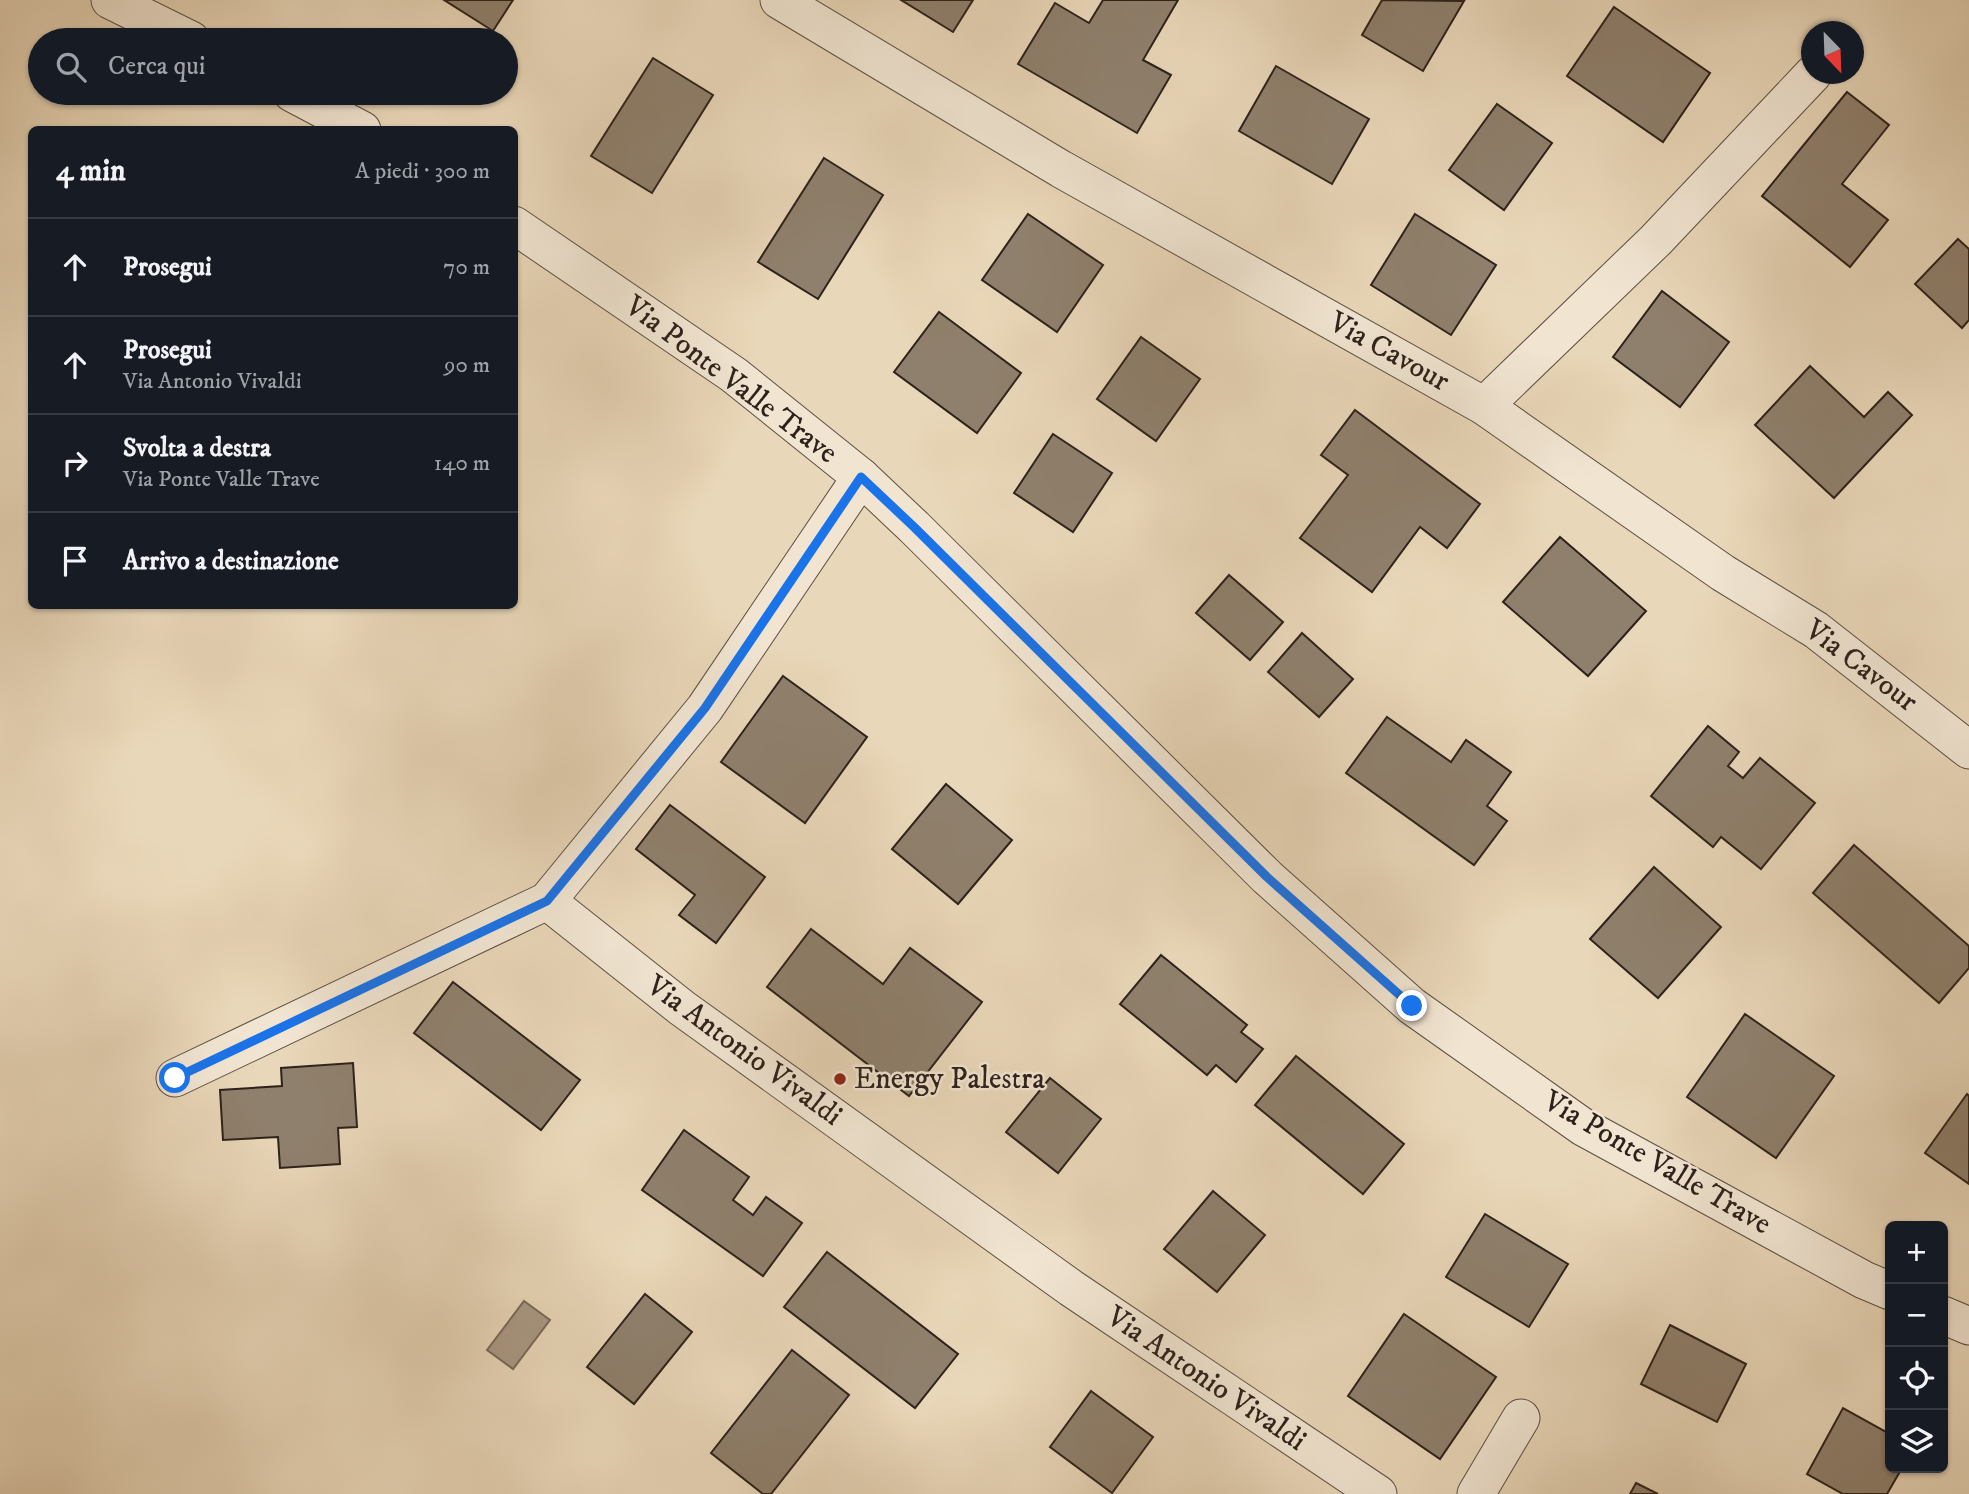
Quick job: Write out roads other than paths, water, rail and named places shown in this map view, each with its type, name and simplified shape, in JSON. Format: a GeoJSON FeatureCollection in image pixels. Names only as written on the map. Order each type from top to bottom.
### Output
{"type":"FeatureCollection","features":[{"type":"Feature","properties":{"kind":"street"},"geometry":{"type":"LineString","coordinates":[[110,0],[167,28]]}},
{"type":"Feature","properties":{"kind":"street","name":"Via Cavour"},"geometry":{"type":"LineString","coordinates":[[779,0],[1061,169],[1484,406],[1723,573],[1816,630],[1969,750]]}},
{"type":"Feature","properties":{"kind":"street"},"geometry":{"type":"LineString","coordinates":[[1484,406],[1656,240],[1804,84]]}},
{"type":"Feature","properties":{"kind":"street"},"geometry":{"type":"LineString","coordinates":[[315,105],[354,126]]}},
{"type":"Feature","properties":{"kind":"street","name":"Via Ponte Valle Trave"},"geometry":{"type":"LineString","coordinates":[[518,228],[734,375],[861,477],[1267,877],[1412,1006],[1583,1128],[1885,1289]]}},
{"type":"Feature","properties":{"kind":"street"},"geometry":{"type":"LineString","coordinates":[[175,1078],[547,901],[705,708],[861,477]]}},
{"type":"Feature","properties":{"kind":"street","name":"Via Antonio Vivaldi"},"geometry":{"type":"LineString","coordinates":[[547,901],[682,1008],[1060,1280],[1378,1494]]}},
{"type":"Feature","properties":{"kind":"street"},"geometry":{"type":"LineString","coordinates":[[1948,1317],[1969,1326]]}},
{"type":"Feature","properties":{"kind":"street"},"geometry":{"type":"LineString","coordinates":[[1476,1494],[1521,1418]]}},
{"type":"Feature","properties":{"kind":"place","name":"Energy Palestra"},"geometry":{"type":"Point","coordinates":[840,1079]}}]}
